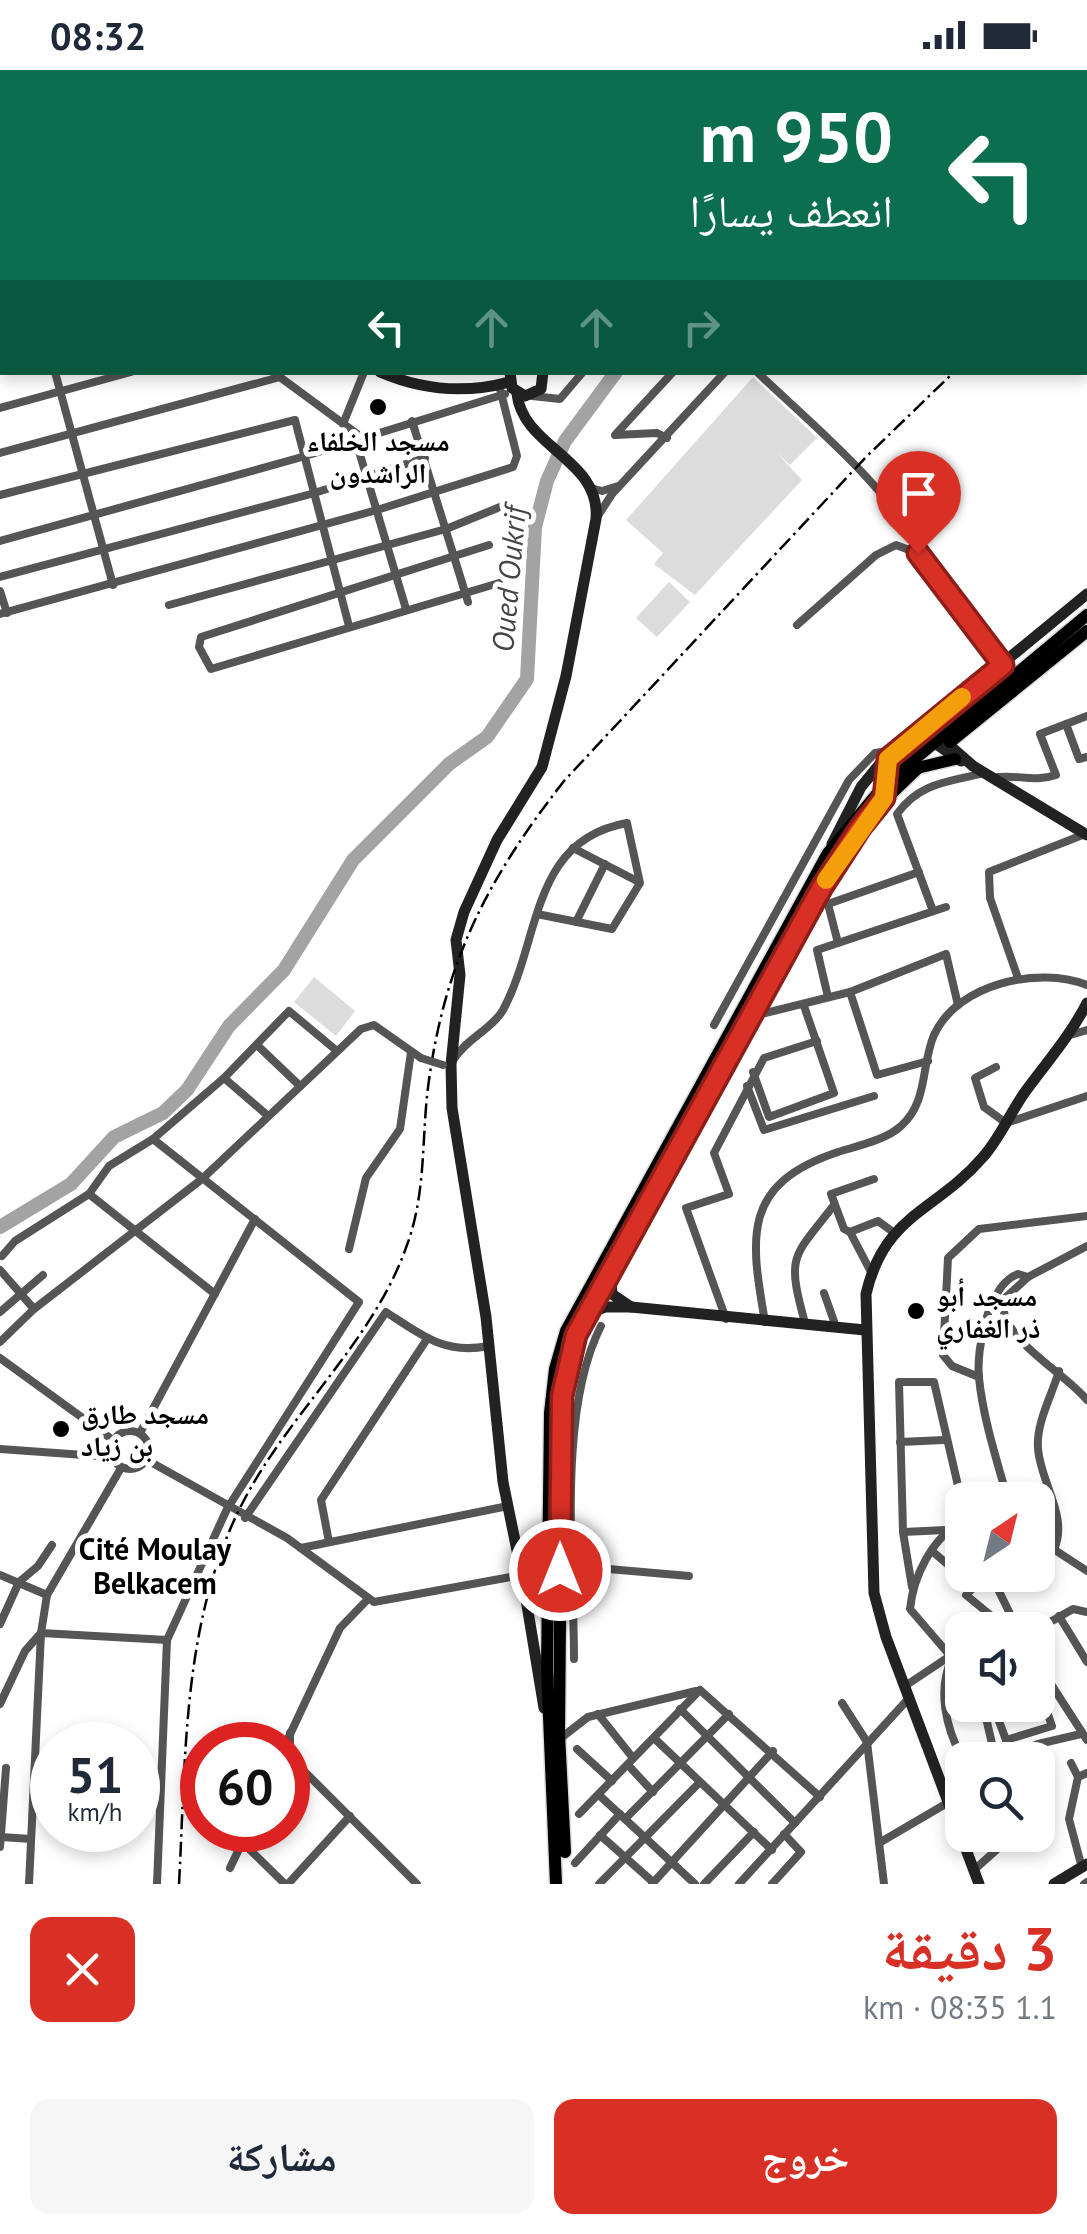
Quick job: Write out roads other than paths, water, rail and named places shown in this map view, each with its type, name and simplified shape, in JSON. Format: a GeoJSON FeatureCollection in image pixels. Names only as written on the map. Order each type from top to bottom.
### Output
{"type":"FeatureCollection","features":[{"type":"Feature","properties":{"kind":"main road"},"geometry":{"type":"LineString","coordinates":[[564,1884],[554,1741],[567,1646],[553,1380],[566,1331],[601,1294],[749,1012],[860,828],[884,798],[1087,614]]}},
{"type":"Feature","properties":{"kind":"main road"},"geometry":{"type":"LineString","coordinates":[[556,1884],[554,1741],[561,1570],[562,1396],[568,1360],[588,1314],[749,1012],[828,852],[886,783],[963,731],[1087,630]]}},
{"type":"Feature","properties":{"kind":"main road"},"geometry":{"type":"LineString","coordinates":[[917,768],[958,757],[963,731]]}},
{"type":"Feature","properties":{"kind":"street"},"geometry":{"type":"LineString","coordinates":[[56,375],[113,585]]}},
{"type":"Feature","properties":{"kind":"street"},"geometry":{"type":"LineString","coordinates":[[0,408],[120,375]]}},
{"type":"Feature","properties":{"kind":"street"},"geometry":{"type":"LineString","coordinates":[[0,453],[277,375],[357,437],[406,609]]}},
{"type":"Feature","properties":{"kind":"street"},"geometry":{"type":"LineString","coordinates":[[343,424],[363,375]]}},
{"type":"Feature","properties":{"kind":"street"},"geometry":{"type":"LineString","coordinates":[[392,375],[446,389],[514,389],[554,400],[564,396],[580,375]]}},
{"type":"Feature","properties":{"kind":"street"},"geometry":{"type":"LineString","coordinates":[[0,541],[302,457],[514,389],[543,375],[554,400]]}},
{"type":"Feature","properties":{"kind":"street"},"geometry":{"type":"LineString","coordinates":[[667,438],[657,433],[615,436],[670,375]]}},
{"type":"Feature","properties":{"kind":"street"},"geometry":{"type":"LineString","coordinates":[[596,519],[622,484],[722,375]]}},
{"type":"Feature","properties":{"kind":"street"},"geometry":{"type":"LineString","coordinates":[[760,375],[880,494],[912,535],[918,553],[1003,665]]}},
{"type":"Feature","properties":{"kind":"street"},"geometry":{"type":"LineString","coordinates":[[514,389],[528,418],[591,488],[596,519],[566,676],[542,768],[497,840],[460,926],[447,1065],[508,1506],[554,1741],[588,1717],[700,1690]]}},
{"type":"Feature","properties":{"kind":"street"},"geometry":{"type":"LineString","coordinates":[[0,590],[3,614],[377,510],[515,465],[514,389]]}},
{"type":"Feature","properties":{"kind":"street"},"geometry":{"type":"LineString","coordinates":[[0,496],[295,420],[349,626]]}},
{"type":"Feature","properties":{"kind":"street"},"geometry":{"type":"LineString","coordinates":[[412,421],[467,597]]}},
{"type":"Feature","properties":{"kind":"street"},"geometry":{"type":"LineString","coordinates":[[0,577],[312,494],[424,458]]}},
{"type":"Feature","properties":{"kind":"street"},"geometry":{"type":"LineString","coordinates":[[591,488],[602,491],[622,484]]}},
{"type":"Feature","properties":{"kind":"street"},"geometry":{"type":"LineString","coordinates":[[169,605],[446,529],[500,507]]}},
{"type":"Feature","properties":{"kind":"street"},"geometry":{"type":"LineString","coordinates":[[489,545],[201,637],[199,647],[211,669],[406,609],[467,597],[500,583]]}},
{"type":"Feature","properties":{"kind":"street"},"geometry":{"type":"LineString","coordinates":[[797,626],[876,555],[896,545],[918,553]]}},
{"type":"Feature","properties":{"kind":"street"},"geometry":{"type":"LineString","coordinates":[[828,852],[861,787],[893,754],[1087,594]]}},
{"type":"Feature","properties":{"kind":"street"},"geometry":{"type":"LineString","coordinates":[[933,912],[896,814],[927,787],[989,775],[1042,780],[1056,775],[1040,734],[1087,716]]}},
{"type":"Feature","properties":{"kind":"street"},"geometry":{"type":"LineString","coordinates":[[1066,724],[1080,760],[1087,757]]}},
{"type":"Feature","properties":{"kind":"street"},"geometry":{"type":"LineString","coordinates":[[942,744],[1086,835]]}},
{"type":"Feature","properties":{"kind":"street"},"geometry":{"type":"LineString","coordinates":[[714,1025],[849,780],[876,753],[893,754]]}},
{"type":"Feature","properties":{"kind":"street"},"geometry":{"type":"LineString","coordinates":[[884,798],[893,754]]}},
{"type":"Feature","properties":{"kind":"street"},"geometry":{"type":"LineString","coordinates":[[447,1065],[463,1044],[502,1013],[537,914],[554,872],[572,848],[600,828],[628,823],[640,883],[612,929],[537,914]]}},
{"type":"Feature","properties":{"kind":"street"},"geometry":{"type":"LineString","coordinates":[[1018,978],[990,898],[989,872],[1086,835]]}},
{"type":"Feature","properties":{"kind":"street"},"geometry":{"type":"LineString","coordinates":[[572,848],[640,883]]}},
{"type":"Feature","properties":{"kind":"street"},"geometry":{"type":"LineString","coordinates":[[576,922],[604,864]]}},
{"type":"Feature","properties":{"kind":"street"},"geometry":{"type":"LineString","coordinates":[[838,942],[828,904],[918,872]]}},
{"type":"Feature","properties":{"kind":"street"},"geometry":{"type":"LineString","coordinates":[[790,887],[805,896]]}},
{"type":"Feature","properties":{"kind":"street"},"geometry":{"type":"LineString","coordinates":[[828,997],[817,950],[946,907]]}},
{"type":"Feature","properties":{"kind":"street"},"geometry":{"type":"LineString","coordinates":[[749,1012],[804,1006],[946,954],[958,1005]]}},
{"type":"Feature","properties":{"kind":"street"},"geometry":{"type":"LineString","coordinates":[[765,1322],[753,1242],[768,1193],[791,1172],[899,1129],[914,1111],[933,1038],[944,1018],[958,1005],[1018,978],[1064,975],[1087,985]]}},
{"type":"Feature","properties":{"kind":"street"},"geometry":{"type":"LineString","coordinates":[[850,992],[877,1074],[928,1061]]}},
{"type":"Feature","properties":{"kind":"street"},"geometry":{"type":"LineString","coordinates":[[945,1794],[886,1637],[870,1568],[865,1330],[871,1272],[893,1232],[972,1170],[1070,1034],[1087,1003]]}},
{"type":"Feature","properties":{"kind":"street"},"geometry":{"type":"LineString","coordinates":[[753,1072],[769,1117],[834,1093],[804,1006]]}},
{"type":"Feature","properties":{"kind":"street"},"geometry":{"type":"LineString","coordinates":[[2,1256],[15,1241],[89,1194],[109,1166],[153,1139],[224,1078],[288,1011],[338,1051]]}},
{"type":"Feature","properties":{"kind":"street"},"geometry":{"type":"LineString","coordinates":[[0,1342],[34,1309],[202,1179],[361,1028],[374,1025],[421,1058],[447,1065]]}},
{"type":"Feature","properties":{"kind":"street"},"geometry":{"type":"LineString","coordinates":[[1070,1034],[1087,1030]]}},
{"type":"Feature","properties":{"kind":"street"},"geometry":{"type":"LineString","coordinates":[[726,1319],[686,1208],[729,1194],[714,1153],[753,1072],[764,1058],[817,1041]]}},
{"type":"Feature","properties":{"kind":"street"},"geometry":{"type":"LineString","coordinates":[[256,1044],[300,1086]]}},
{"type":"Feature","properties":{"kind":"street"},"geometry":{"type":"LineString","coordinates":[[349,1249],[366,1178],[400,1128],[412,1052]]}},
{"type":"Feature","properties":{"kind":"street"},"geometry":{"type":"LineString","coordinates":[[996,1067],[975,1078],[984,1107],[1006,1123]]}},
{"type":"Feature","properties":{"kind":"street"},"geometry":{"type":"LineString","coordinates":[[224,1078],[268,1115]]}},
{"type":"Feature","properties":{"kind":"street"},"geometry":{"type":"LineString","coordinates":[[747,1086],[764,1130],[874,1096]]}},
{"type":"Feature","properties":{"kind":"street"},"geometry":{"type":"LineString","coordinates":[[1006,1123],[1087,1096]]}},
{"type":"Feature","properties":{"kind":"street"},"geometry":{"type":"LineString","coordinates":[[153,1139],[360,1302],[227,1509],[167,1640],[157,1884]]}},
{"type":"Feature","properties":{"kind":"street"},"geometry":{"type":"LineString","coordinates":[[871,1272],[831,1194],[874,1179]]}},
{"type":"Feature","properties":{"kind":"street"},"geometry":{"type":"LineString","coordinates":[[89,1194],[140,1230],[215,1294]]}},
{"type":"Feature","properties":{"kind":"street"},"geometry":{"type":"LineString","coordinates":[[805,1324],[795,1284],[798,1246],[834,1205]]}},
{"type":"Feature","properties":{"kind":"street"},"geometry":{"type":"LineString","coordinates":[[979,1377],[952,1366],[943,1355],[948,1258],[978,1229],[1087,1216]]}},
{"type":"Feature","properties":{"kind":"street"},"geometry":{"type":"LineString","coordinates":[[140,1433],[255,1220]]}},
{"type":"Feature","properties":{"kind":"street"},"geometry":{"type":"LineString","coordinates":[[850,1232],[878,1221],[893,1232]]}},
{"type":"Feature","properties":{"kind":"street"},"geometry":{"type":"LineString","coordinates":[[1087,1246],[1028,1277],[1002,1301],[1002,1318],[1087,1400]]}},
{"type":"Feature","properties":{"kind":"street"},"geometry":{"type":"LineString","coordinates":[[0,1270],[34,1309]]}},
{"type":"Feature","properties":{"kind":"street"},"geometry":{"type":"LineString","coordinates":[[0,1312],[44,1274]]}},
{"type":"Feature","properties":{"kind":"street"},"geometry":{"type":"LineString","coordinates":[[1004,1482],[979,1377],[993,1300],[1010,1277],[1028,1277]]}},
{"type":"Feature","properties":{"kind":"street"},"geometry":{"type":"LineString","coordinates":[[824,1293],[836,1327]]}},
{"type":"Feature","properties":{"kind":"street"},"geometry":{"type":"LineString","coordinates":[[601,1294],[632,1307],[865,1330]]}},
{"type":"Feature","properties":{"kind":"street"},"geometry":{"type":"LineString","coordinates":[[245,1518],[386,1312],[427,1339],[463,1352],[488,1346]]}},
{"type":"Feature","properties":{"kind":"street"},"geometry":{"type":"LineString","coordinates":[[561,1570],[574,1426],[590,1348],[601,1326]]}},
{"type":"Feature","properties":{"kind":"street"},"geometry":{"type":"LineString","coordinates":[[329,1542],[321,1500],[427,1339]]}},
{"type":"Feature","properties":{"kind":"street"},"geometry":{"type":"LineString","coordinates":[[0,1358],[113,1440]]}},
{"type":"Feature","properties":{"kind":"street"},"geometry":{"type":"LineString","coordinates":[[1048,1482],[1038,1448],[1041,1424],[1059,1371]]}},
{"type":"Feature","properties":{"kind":"street"},"geometry":{"type":"LineString","coordinates":[[945,1651],[910,1609],[912,1588],[903,1532],[900,1382],[934,1382],[956,1482]]}},
{"type":"Feature","properties":{"kind":"street"},"geometry":{"type":"LineString","coordinates":[[112,1458],[113,1440],[122,1432],[140,1433]]}},
{"type":"Feature","properties":{"kind":"street"},"geometry":{"type":"LineString","coordinates":[[0,1449],[112,1458],[121,1468],[137,1468],[147,1460],[150,1448],[140,1433]]}},
{"type":"Feature","properties":{"kind":"street"},"geometry":{"type":"LineString","coordinates":[[900,1442],[944,1440]]}},
{"type":"Feature","properties":{"kind":"street"},"geometry":{"type":"LineString","coordinates":[[147,1460],[301,1548],[368,1599],[397,1599],[561,1570],[689,1576]]}},
{"type":"Feature","properties":{"kind":"street"},"geometry":{"type":"LineString","coordinates":[[37,1722],[41,1633],[47,1596],[121,1468]]}},
{"type":"Feature","properties":{"kind":"street"},"geometry":{"type":"LineString","coordinates":[[301,1548],[508,1506]]}},
{"type":"Feature","properties":{"kind":"street"},"geometry":{"type":"LineString","coordinates":[[1055,1508],[1060,1526],[1055,1545]]}},
{"type":"Feature","properties":{"kind":"street"},"geometry":{"type":"LineString","coordinates":[[903,1532],[945,1530]]}},
{"type":"Feature","properties":{"kind":"street"},"geometry":{"type":"LineString","coordinates":[[912,1588],[945,1531]]}},
{"type":"Feature","properties":{"kind":"street"},"geometry":{"type":"LineString","coordinates":[[0,1623],[19,1582],[38,1566],[52,1545]]}},
{"type":"Feature","properties":{"kind":"street"},"geometry":{"type":"LineString","coordinates":[[932,1550],[974,1587],[966,1594],[987,1612]]}},
{"type":"Feature","properties":{"kind":"street"},"geometry":{"type":"LineString","coordinates":[[1055,1550],[1087,1572]]}},
{"type":"Feature","properties":{"kind":"street"},"geometry":{"type":"LineString","coordinates":[[0,1575],[47,1596]]}},
{"type":"Feature","properties":{"kind":"street"},"geometry":{"type":"LineString","coordinates":[[295,1722],[340,1628],[368,1599]]}},
{"type":"Feature","properties":{"kind":"street"},"geometry":{"type":"LineString","coordinates":[[1055,1618],[1073,1609],[1087,1612]]}},
{"type":"Feature","properties":{"kind":"street"},"geometry":{"type":"LineString","coordinates":[[1059,1616],[1087,1662]]}},
{"type":"Feature","properties":{"kind":"street"},"geometry":{"type":"LineString","coordinates":[[0,1704],[24,1651],[41,1633],[167,1640]]}},
{"type":"Feature","properties":{"kind":"street"},"geometry":{"type":"LineString","coordinates":[[567,1646],[574,1659]]}},
{"type":"Feature","properties":{"kind":"street"},"geometry":{"type":"LineString","coordinates":[[739,1884],[820,1797],[907,1691],[945,1663]]}},
{"type":"Feature","properties":{"kind":"street"},"geometry":{"type":"LineString","coordinates":[[579,1814],[700,1690]]}},
{"type":"Feature","properties":{"kind":"street"},"geometry":{"type":"LineString","coordinates":[[700,1690],[773,1751],[820,1797]]}},
{"type":"Feature","properties":{"kind":"street"},"geometry":{"type":"LineString","coordinates":[[1050,1742],[1085,1736],[1055,1690]]}},
{"type":"Feature","properties":{"kind":"street"},"geometry":{"type":"LineString","coordinates":[[842,1703],[867,1742],[884,1884]]}},
{"type":"Feature","properties":{"kind":"street"},"geometry":{"type":"LineString","coordinates":[[680,1709],[795,1823]]}},
{"type":"Feature","properties":{"kind":"street"},"geometry":{"type":"LineString","coordinates":[[598,1714],[653,1792]]}},
{"type":"Feature","properties":{"kind":"street"},"geometry":{"type":"LineString","coordinates":[[575,1863],[600,1835],[683,1765],[730,1714]]}},
{"type":"Feature","properties":{"kind":"street"},"geometry":{"type":"LineString","coordinates":[[949,1722],[962,1758],[993,1748],[987,1722]]}},
{"type":"Feature","properties":{"kind":"street"},"geometry":{"type":"LineString","coordinates":[[999,1722],[1006,1740],[1052,1726],[1051,1722]]}},
{"type":"Feature","properties":{"kind":"street"},"geometry":{"type":"LineString","coordinates":[[655,1739],[772,1850]]}},
{"type":"Feature","properties":{"kind":"street"},"geometry":{"type":"LineString","coordinates":[[577,1749],[612,1781]]}},
{"type":"Feature","properties":{"kind":"street"},"geometry":{"type":"LineString","coordinates":[[600,1835],[652,1883],[773,1751]]}},
{"type":"Feature","properties":{"kind":"street"},"geometry":{"type":"LineString","coordinates":[[1054,1884],[1084,1866],[1069,1819],[1082,1775],[1070,1763]]}},
{"type":"Feature","properties":{"kind":"street"},"geometry":{"type":"LineString","coordinates":[[0,1781],[6,1768],[0,1847]]}},
{"type":"Feature","properties":{"kind":"street"},"geometry":{"type":"LineString","coordinates":[[310,1777],[416,1884]]}},
{"type":"Feature","properties":{"kind":"street"},"geometry":{"type":"LineString","coordinates":[[601,1883],[700,1782]]}},
{"type":"Feature","properties":{"kind":"street"},"geometry":{"type":"LineString","coordinates":[[599,1795],[695,1884]]}},
{"type":"Feature","properties":{"kind":"street"},"geometry":{"type":"LineString","coordinates":[[879,1843],[945,1804]]}},
{"type":"Feature","properties":{"kind":"street"},"geometry":{"type":"LineString","coordinates":[[252,1852],[286,1884],[350,1816]]}},
{"type":"Feature","properties":{"kind":"street"},"geometry":{"type":"LineString","coordinates":[[704,1884],[754,1832]]}},
{"type":"Feature","properties":{"kind":"street"},"geometry":{"type":"LineString","coordinates":[[772,1884],[802,1852],[784,1834]]}},
{"type":"Feature","properties":{"kind":"street"},"geometry":{"type":"LineString","coordinates":[[1,1837],[30,1839]]}},
{"type":"Feature","properties":{"kind":"street"},"geometry":{"type":"LineString","coordinates":[[28,1884],[31,1852]]}},
{"type":"Feature","properties":{"kind":"street"},"geometry":{"type":"LineString","coordinates":[[230,1868],[238,1852]]}},
{"type":"Feature","properties":{"kind":"street"},"geometry":{"type":"LineString","coordinates":[[967,1852],[979,1884]]}},
{"type":"Feature","properties":{"kind":"street"},"geometry":{"type":"LineString","coordinates":[[974,1870],[994,1852]]}},
{"type":"Feature","properties":{"kind":"waterway","name":"Oued Oukrif"},"geometry":{"type":"LineString","coordinates":[[0,1227],[71,1184],[114,1137],[163,1113],[187,1090],[229,1026],[284,970],[353,860],[449,764],[487,737],[527,679],[535,527],[547,481],[565,441],[614,375]]}},
{"type":"Feature","properties":{"kind":"railway"},"geometry":{"type":"LineString","coordinates":[[179,1884],[190,1691],[207,1597],[241,1506],[260,1472],[373,1314],[407,1245],[418,1204],[429,1080],[437,1036],[459,957],[475,921],[514,851],[564,781],[866,457],[951,375]]}},
{"type":"Feature","properties":{"kind":"place","name":"مسجد الخلفاء الراشدون"},"geometry":{"type":"Point","coordinates":[378,407]}},
{"type":"Feature","properties":{"kind":"place","name":"مسجد أبو ذر الغفاري"},"geometry":{"type":"Point","coordinates":[916,1311]}},
{"type":"Feature","properties":{"kind":"place","name":"مسجد طارق بن زياد"},"geometry":{"type":"Point","coordinates":[61,1429]}},
{"type":"Feature","properties":{"kind":"district","name":"Cité Moulay Belkacem"},"geometry":{"type":"Point","coordinates":[155,1565]}}]}
